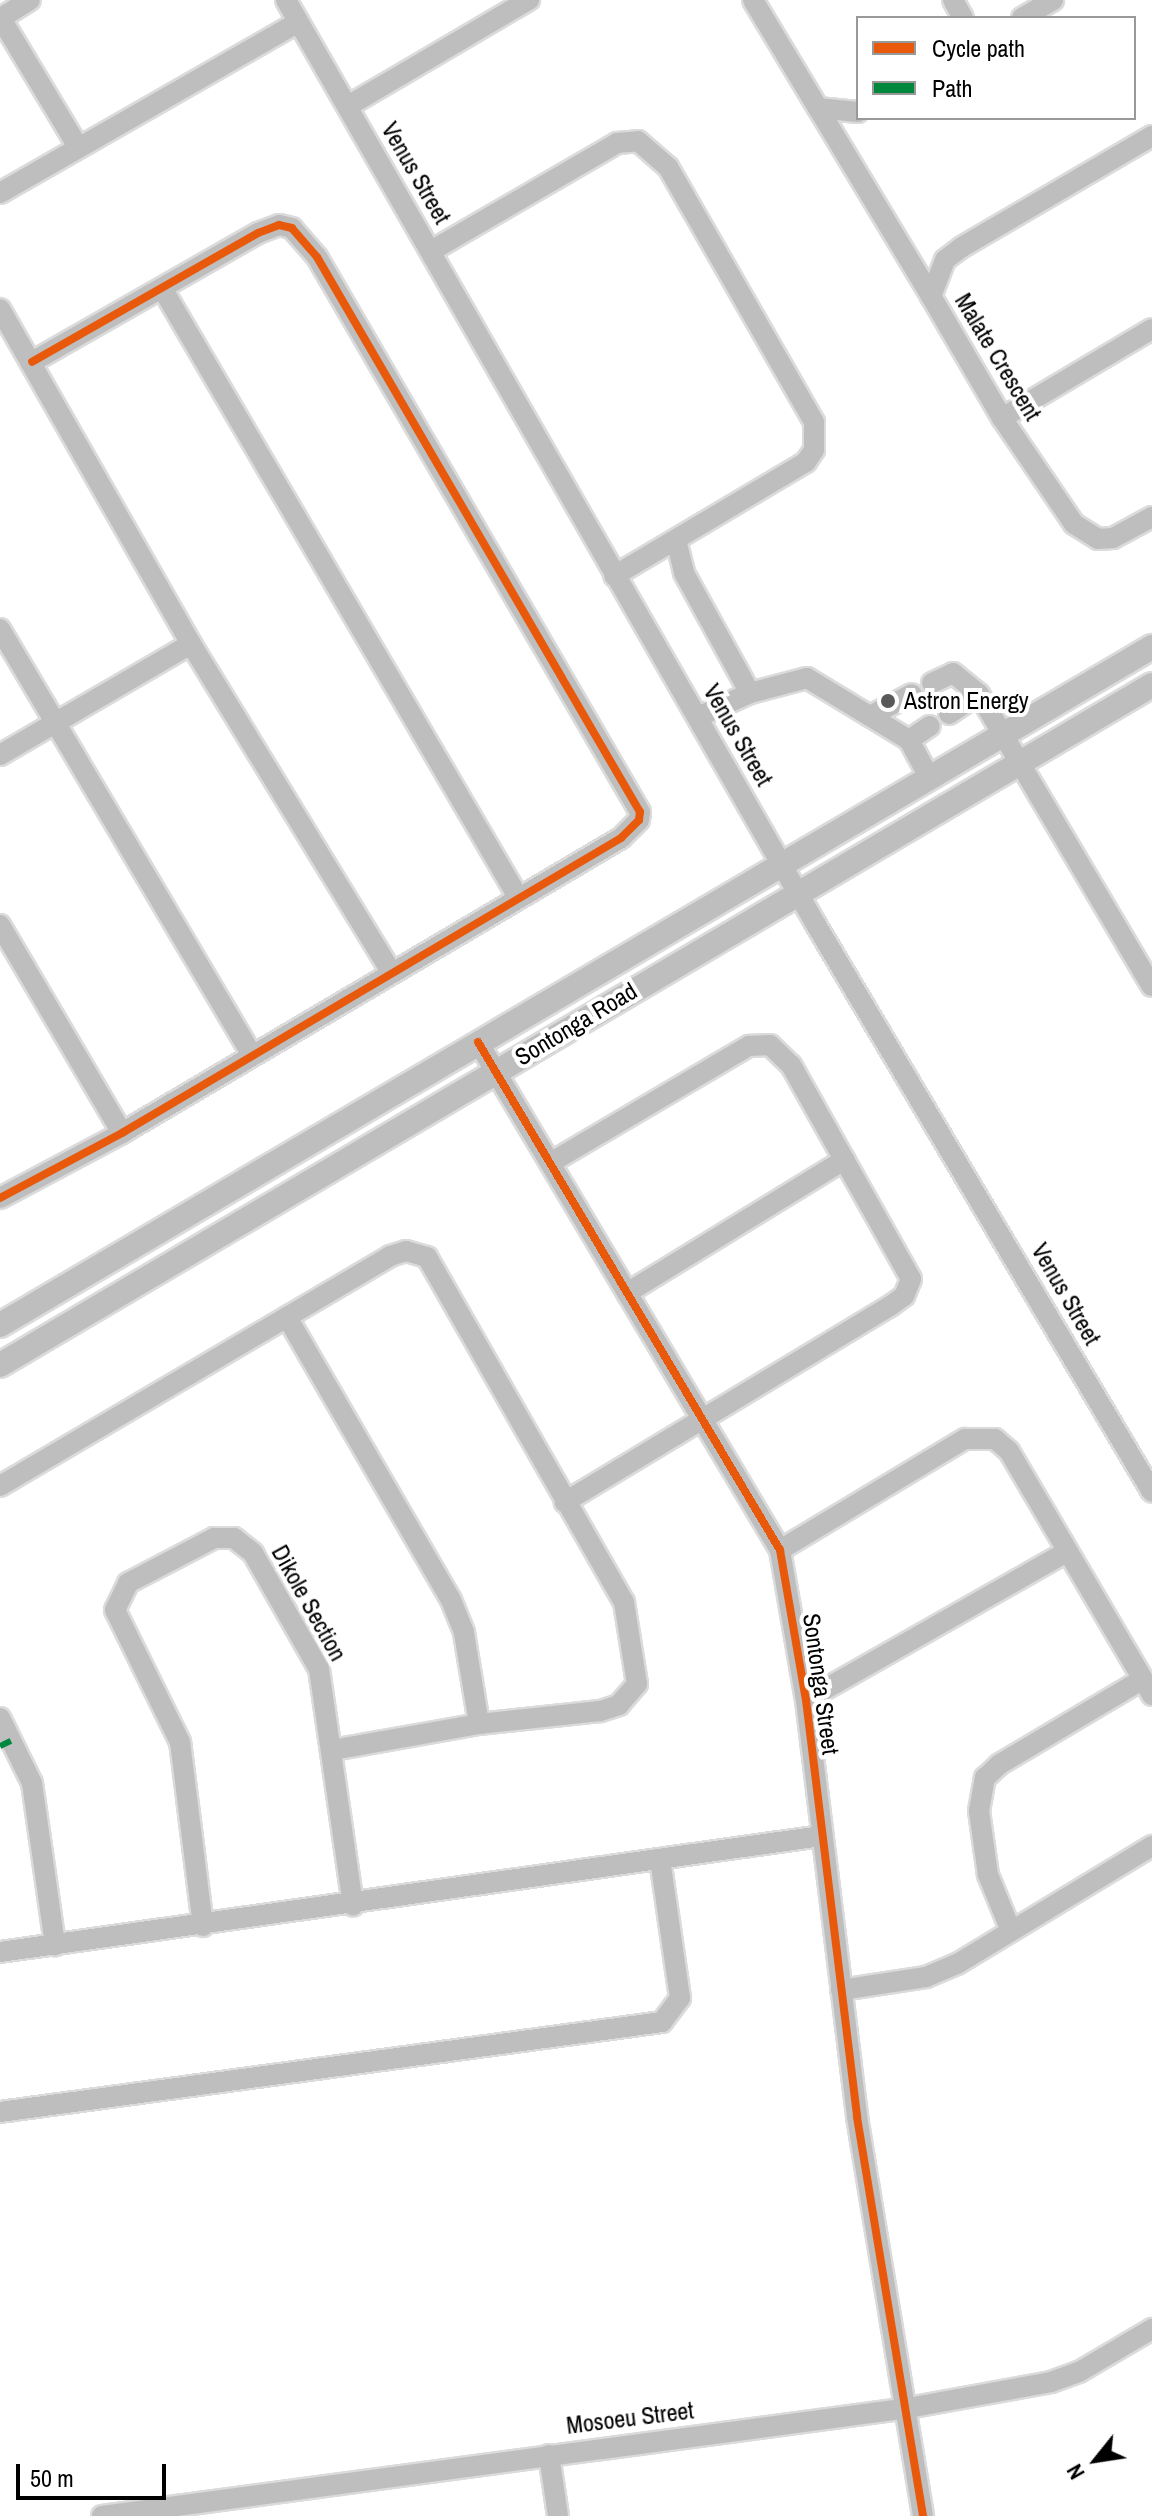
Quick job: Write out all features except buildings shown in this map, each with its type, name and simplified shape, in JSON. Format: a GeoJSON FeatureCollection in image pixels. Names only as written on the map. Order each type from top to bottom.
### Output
{"type":"FeatureCollection","features":[{"type":"Feature","properties":{"kind":"main road","name":"Sontonga Road"},"geometry":{"type":"LineString","coordinates":[[0,1325],[780,862],[1152,647]]}},
{"type":"Feature","properties":{"kind":"main road","name":"Sontonga Road"},"geometry":{"type":"LineString","coordinates":[[0,1365],[797,891],[1152,685]]}},
{"type":"Feature","properties":{"kind":"street"},"geometry":{"type":"LineString","coordinates":[[30,0],[0,18],[78,147]]}},
{"type":"Feature","properties":{"kind":"street","name":"Venus Street"},"geometry":{"type":"LineString","coordinates":[[286,0],[780,862],[1152,1492]]}},
{"type":"Feature","properties":{"kind":"street"},"geometry":{"type":"LineString","coordinates":[[348,106],[529,0]]}},
{"type":"Feature","properties":{"kind":"street"},"geometry":{"type":"LineString","coordinates":[[753,0],[931,296]]}},
{"type":"Feature","properties":{"kind":"street"},"geometry":{"type":"LineString","coordinates":[[1025,16],[1053,0]]}},
{"type":"Feature","properties":{"kind":"street"},"geometry":{"type":"LineString","coordinates":[[0,193],[299,22]]}},
{"type":"Feature","properties":{"kind":"street"},"geometry":{"type":"LineString","coordinates":[[818,108],[842,114],[856,112]]}},
{"type":"Feature","properties":{"kind":"street","name":"Malate Crescent"},"geometry":{"type":"LineString","coordinates":[[1152,136],[962,247],[945,260],[931,296],[1002,418],[1085,534],[1113,538],[1152,517]]}},
{"type":"Feature","properties":{"kind":"street"},"geometry":{"type":"LineString","coordinates":[[431,251],[617,143],[638,141],[668,167],[814,422],[814,450],[793,472],[614,576]]}},
{"type":"Feature","properties":{"kind":"street"},"geometry":{"type":"LineString","coordinates":[[0,1198],[122,1133],[390,970],[621,838],[639,820],[640,812],[305,238],[279,225],[32,362]]}},
{"type":"Feature","properties":{"kind":"street"},"geometry":{"type":"LineString","coordinates":[[162,288],[518,897]]}},
{"type":"Feature","properties":{"kind":"street"},"geometry":{"type":"LineString","coordinates":[[0,309],[191,644],[390,970]]}},
{"type":"Feature","properties":{"kind":"street"},"geometry":{"type":"LineString","coordinates":[[1002,418],[1152,329]]}},
{"type":"Feature","properties":{"kind":"street"},"geometry":{"type":"LineString","coordinates":[[676,540],[684,573],[750,693]]}},
{"type":"Feature","properties":{"kind":"street"},"geometry":{"type":"LineString","coordinates":[[0,629],[252,1055]]}},
{"type":"Feature","properties":{"kind":"street"},"geometry":{"type":"LineString","coordinates":[[0,755],[191,644]]}},
{"type":"Feature","properties":{"kind":"street"},"geometry":{"type":"LineString","coordinates":[[932,683],[953,673],[979,694],[1022,761],[1152,986]]}},
{"type":"Feature","properties":{"kind":"street"},"geometry":{"type":"LineString","coordinates":[[698,717],[750,693],[807,678],[909,740],[929,777]]}},
{"type":"Feature","properties":{"kind":"street"},"geometry":{"type":"LineString","coordinates":[[870,716],[912,694]]}},
{"type":"Feature","properties":{"kind":"street"},"geometry":{"type":"LineString","coordinates":[[949,714],[979,694]]}},
{"type":"Feature","properties":{"kind":"street"},"geometry":{"type":"LineString","coordinates":[[909,740],[930,726]]}},
{"type":"Feature","properties":{"kind":"street"},"geometry":{"type":"LineString","coordinates":[[0,925],[122,1133]]}},
{"type":"Feature","properties":{"kind":"street","name":"Sontonga Street"},"geometry":{"type":"LineString","coordinates":[[478,1042],[780,1550],[806,1700],[841,1990],[923,2516]]}},
{"type":"Feature","properties":{"kind":"street"},"geometry":{"type":"LineString","coordinates":[[550,1163],[759,1044],[782,1052],[907,1266],[910,1287],[890,1306],[565,1502]]}},
{"type":"Feature","properties":{"kind":"street"},"geometry":{"type":"LineString","coordinates":[[627,1293],[844,1160]]}},
{"type":"Feature","properties":{"kind":"street"},"geometry":{"type":"LineString","coordinates":[[0,1486],[390,1256],[420,1252],[624,1602],[637,1684],[619,1705],[600,1711],[479,1724],[333,1750]]}},
{"type":"Feature","properties":{"kind":"street"},"geometry":{"type":"LineString","coordinates":[[287,1317],[451,1600],[464,1633],[479,1724]]}},
{"type":"Feature","properties":{"kind":"street"},"geometry":{"type":"LineString","coordinates":[[780,1550],[965,1439],[982,1435],[1009,1451],[1147,1687],[1000,1764],[985,1778],[979,1811],[988,1875],[1011,1931]]}},
{"type":"Feature","properties":{"kind":"street","name":"Dikole Section"},"geometry":{"type":"LineString","coordinates":[[203,1926],[180,1742],[118,1622],[119,1592],[214,1538],[243,1543],[315,1659],[333,1750],[353,1906]]}},
{"type":"Feature","properties":{"kind":"street"},"geometry":{"type":"LineString","coordinates":[[806,1700],[1067,1552]]}},
{"type":"Feature","properties":{"kind":"street"},"geometry":{"type":"LineString","coordinates":[[0,1718],[32,1783],[55,1945]]}},
{"type":"Feature","properties":{"kind":"street"},"geometry":{"type":"LineString","coordinates":[[0,1952],[353,1906],[821,1836]]}},
{"type":"Feature","properties":{"kind":"street"},"geometry":{"type":"LineString","coordinates":[[841,1990],[926,1977],[1011,1931],[1152,1846]]}},
{"type":"Feature","properties":{"kind":"street"},"geometry":{"type":"LineString","coordinates":[[0,2112],[662,2022],[680,1998],[660,1860]]}},
{"type":"Feature","properties":{"kind":"street","name":"Mosoeu Street"},"geometry":{"type":"LineString","coordinates":[[102,2516],[908,2408],[1051,2382],[1079,2372],[1152,2329]]}},
{"type":"Feature","properties":{"kind":"street"},"geometry":{"type":"LineString","coordinates":[[549,2455],[558,2516]]}},
{"type":"Feature","properties":{"kind":"marked path"},"geometry":{"type":"LineString","coordinates":[[0,1746],[13,1740]]}},
{"type":"Feature","properties":{"kind":"cycle path"},"geometry":{"type":"LineString","coordinates":[[0,1198],[122,1133],[621,838],[639,820],[640,812],[317,257],[292,228],[279,225],[258,233],[32,362]]}},
{"type":"Feature","properties":{"kind":"cycle path"},"geometry":{"type":"LineString","coordinates":[[478,1042],[780,1550],[806,1700],[857,2117],[923,2516]]}},
{"type":"Feature","properties":{"kind":"place","name":"Astron Energy"},"geometry":{"type":"Point","coordinates":[888,701]}}]}
